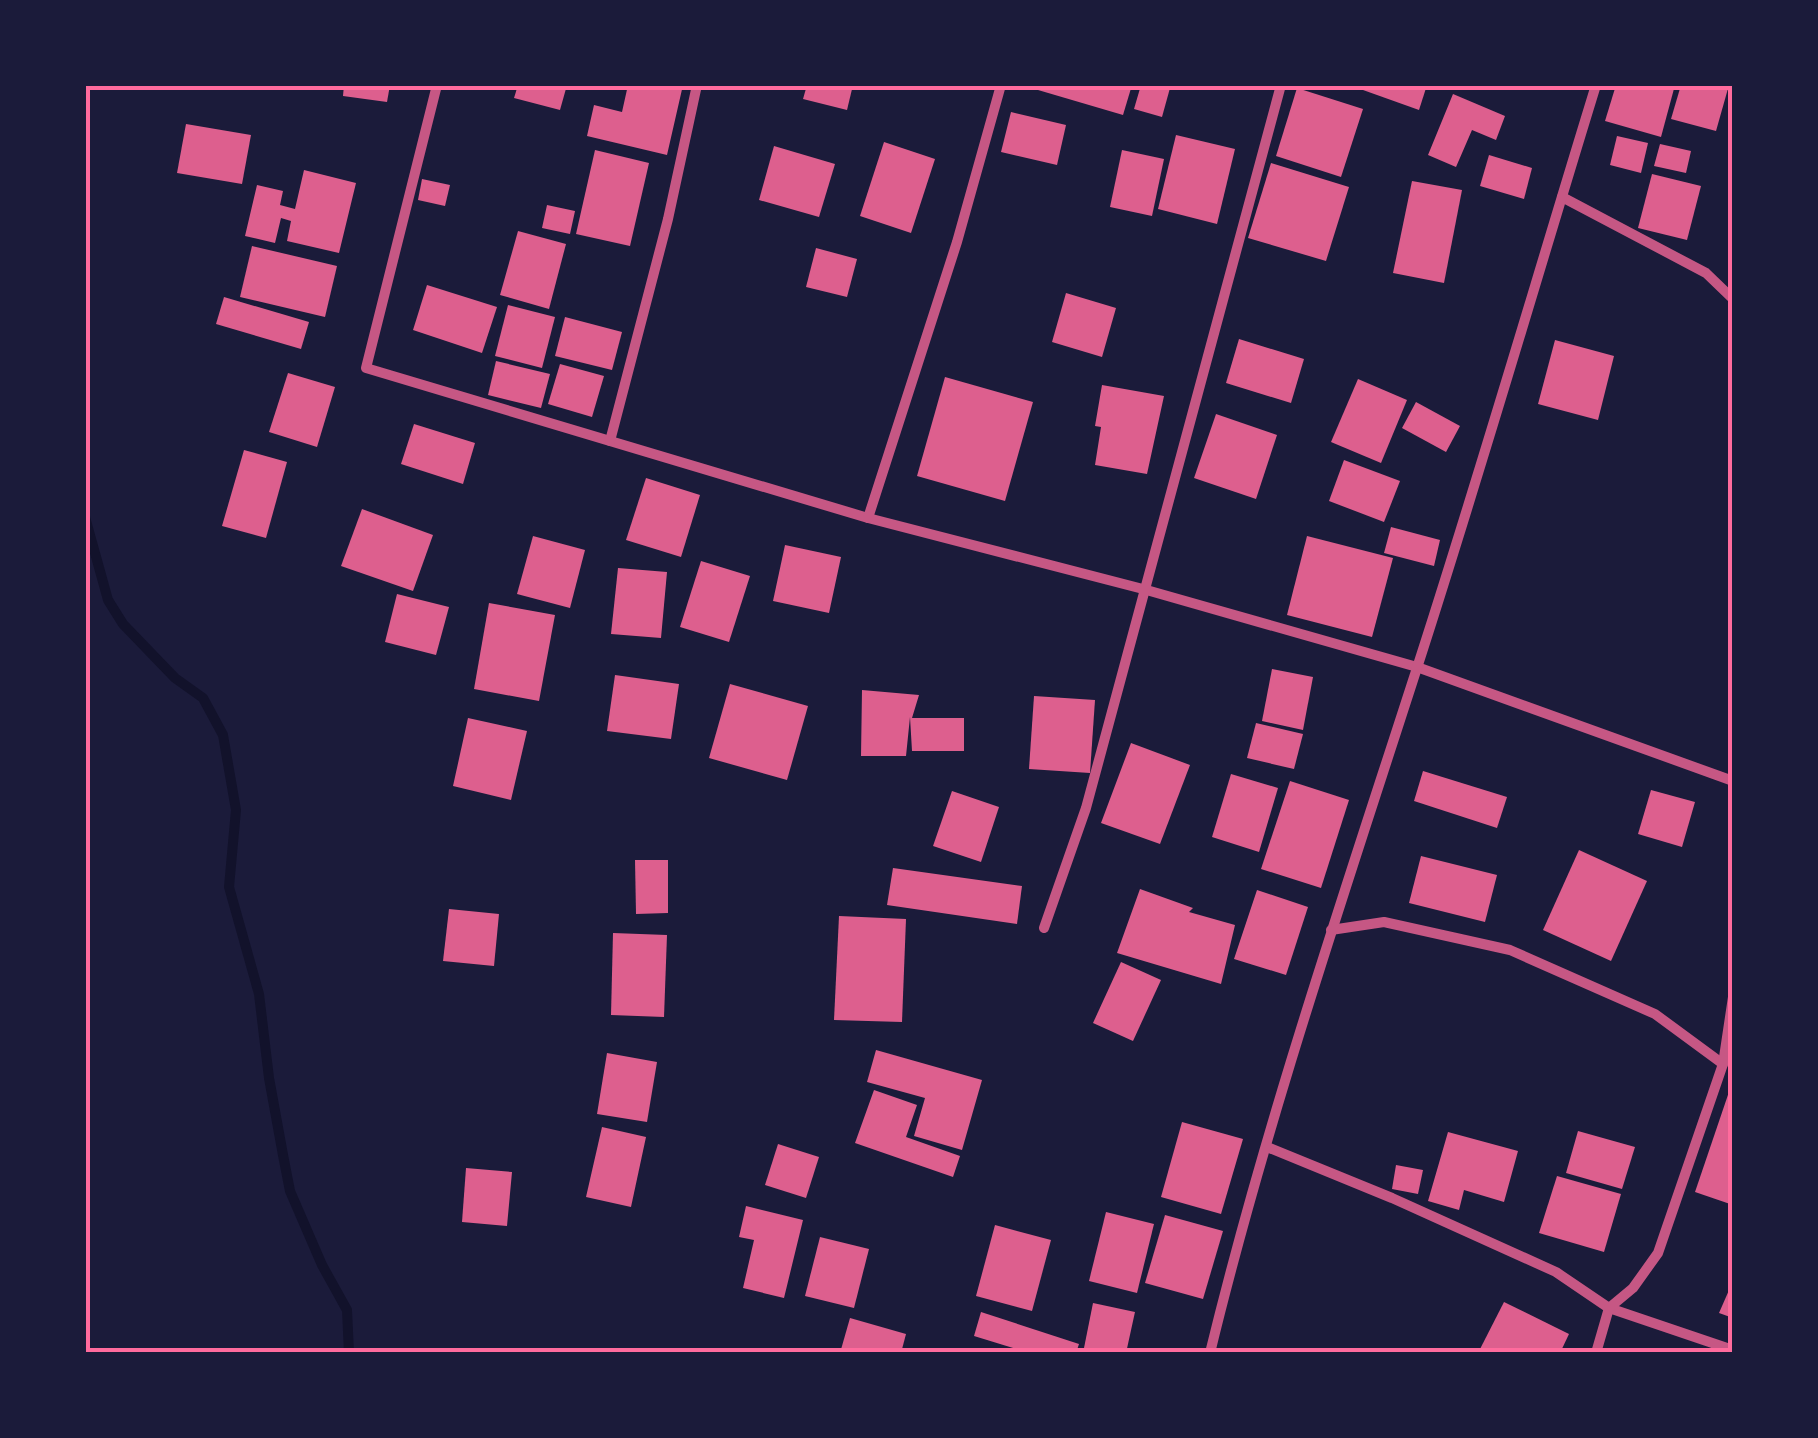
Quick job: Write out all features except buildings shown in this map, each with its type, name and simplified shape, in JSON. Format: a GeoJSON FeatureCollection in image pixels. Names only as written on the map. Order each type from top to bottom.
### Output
{"type":"FeatureCollection","features":[{"type":"Feature","properties":{"kind":"street"},"geometry":{"type":"LineString","coordinates":[[438,85],[366,368],[868,518],[1143,589],[1417,667],[1733,781]]}},
{"type":"Feature","properties":{"kind":"street"},"geometry":{"type":"LineString","coordinates":[[610,441],[668,219],[697,85]]}},
{"type":"Feature","properties":{"kind":"street"},"geometry":{"type":"LineString","coordinates":[[868,518],[957,242],[1001,85]]}},
{"type":"Feature","properties":{"kind":"street"},"geometry":{"type":"LineString","coordinates":[[1044,928],[1086,808],[1282,85]]}},
{"type":"Feature","properties":{"kind":"street"},"geometry":{"type":"LineString","coordinates":[[1210,1353],[1331,930],[1417,667],[1596,85]]}},
{"type":"Feature","properties":{"kind":"street"},"geometry":{"type":"LineString","coordinates":[[1562,197],[1706,273],[1733,299]]}},
{"type":"Feature","properties":{"kind":"street"},"geometry":{"type":"LineString","coordinates":[[1331,930],[1384,922],[1510,950],[1655,1014],[1723,1064]]}},
{"type":"Feature","properties":{"kind":"street"},"geometry":{"type":"LineString","coordinates":[[1596,1353],[1608,1308],[1633,1288],[1658,1252],[1723,1064],[1733,997]]}},
{"type":"Feature","properties":{"kind":"street"},"geometry":{"type":"LineString","coordinates":[[1268,1147],[1556,1272],[1608,1308],[1733,1350]]}},
{"type":"Feature","properties":{"kind":"waterway"},"geometry":{"type":"LineString","coordinates":[[85,517],[108,600],[123,624],[175,678],[203,698],[223,735],[236,810],[229,887],[259,994],[269,1078],[290,1191],[322,1265],[347,1310],[349,1353]]}}]}
